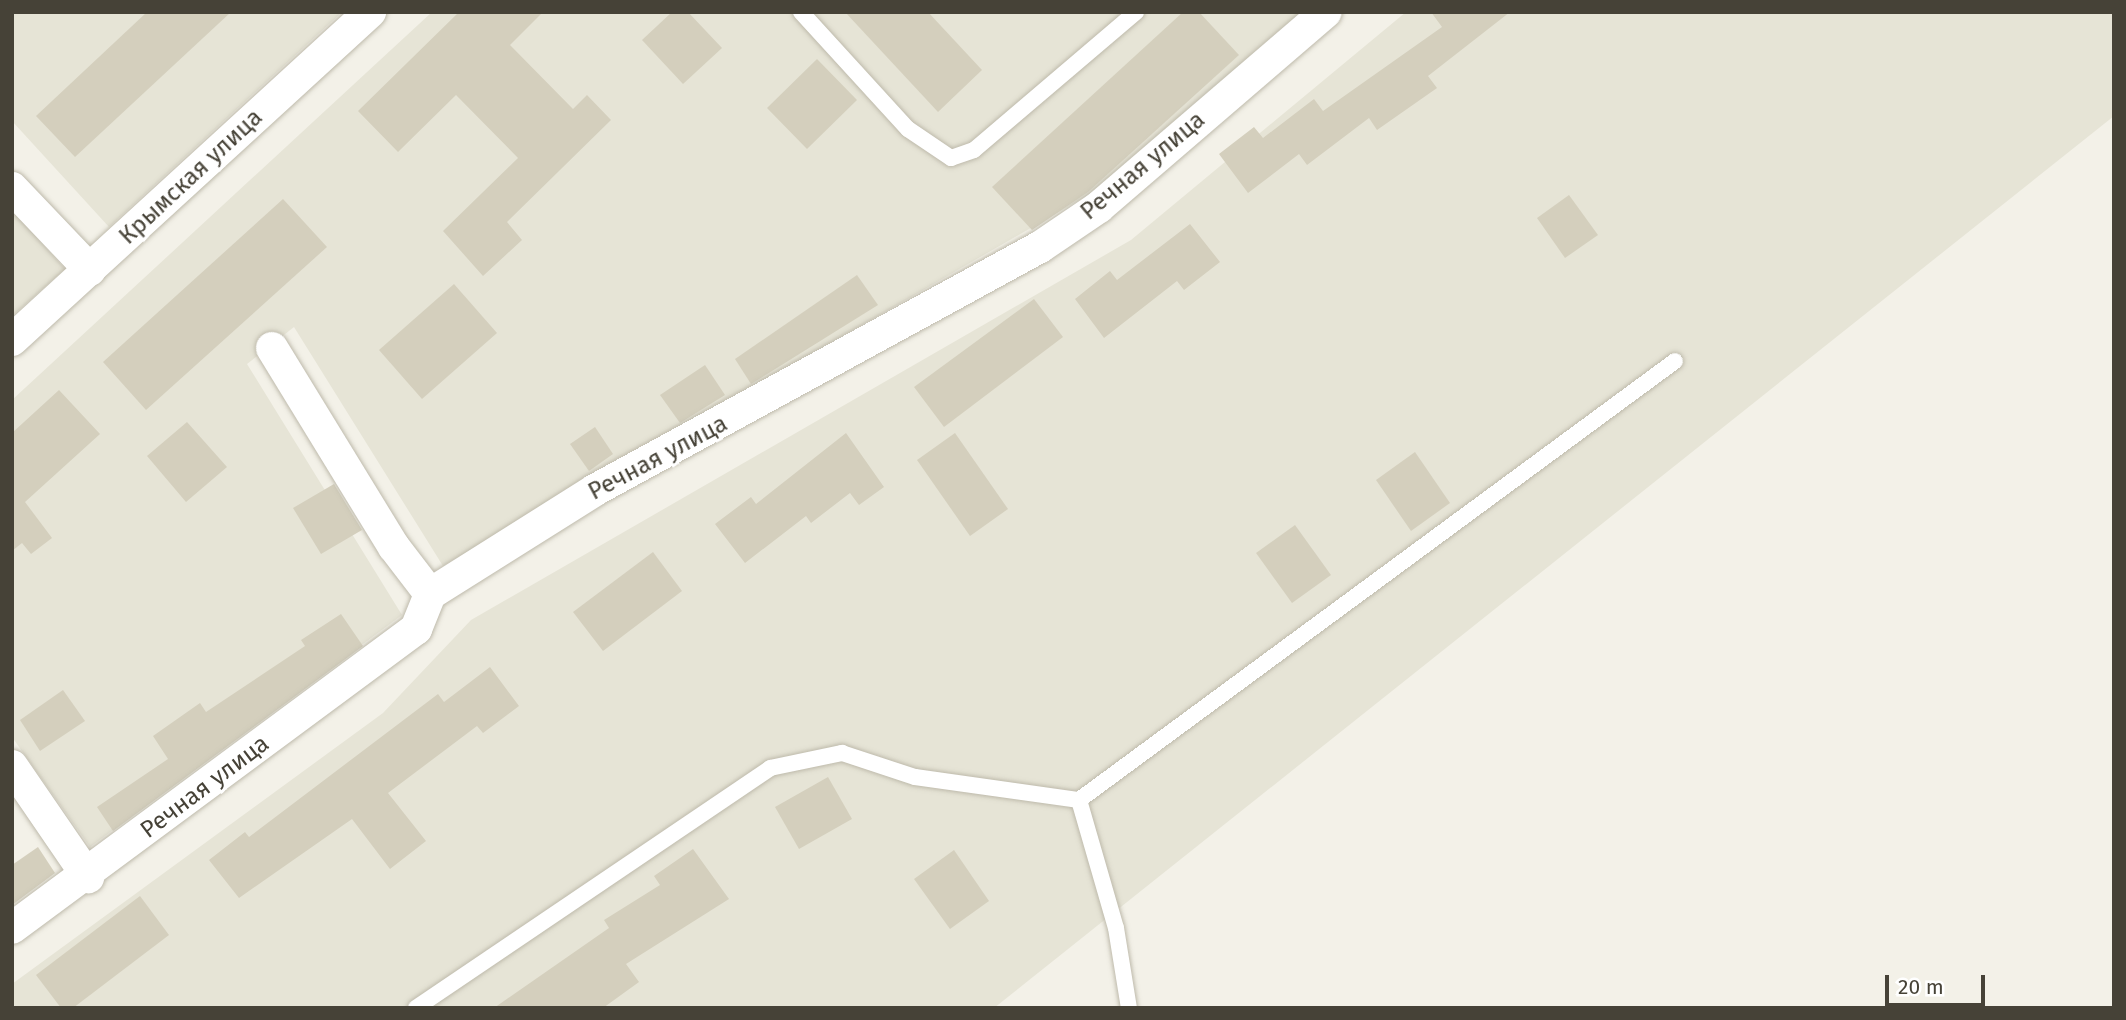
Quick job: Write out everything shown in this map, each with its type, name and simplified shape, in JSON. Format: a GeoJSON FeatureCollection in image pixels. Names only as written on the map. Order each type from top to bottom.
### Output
{"type":"FeatureCollection","features":[{"type":"Feature","properties":{"kind":"street","name":"Крымская улица"},"geometry":{"type":"LineString","coordinates":[[12,340],[370,12]]}},
{"type":"Feature","properties":{"kind":"street","name":"Речная улица"},"geometry":{"type":"LineString","coordinates":[[12,928],[88,877],[416,629],[430,594],[595,490],[1040,247],[1099,207],[1312,16]]}},
{"type":"Feature","properties":{"kind":"street"},"geometry":{"type":"LineString","coordinates":[[12,188],[90,270]]}},
{"type":"Feature","properties":{"kind":"street"},"geometry":{"type":"LineString","coordinates":[[272,348],[394,547],[430,594]]}},
{"type":"Feature","properties":{"kind":"street"},"geometry":{"type":"LineString","coordinates":[[12,766],[88,877]]}},
{"type":"Feature","properties":{"kind":"lane"},"geometry":{"type":"LineString","coordinates":[[801,12],[908,129],[930,149],[951,158],[974,150],[1136,12]]}},
{"type":"Feature","properties":{"kind":"lane"},"geometry":{"type":"LineString","coordinates":[[416,1008],[770,768],[842,753],[915,777],[1079,800],[1675,361]]}},
{"type":"Feature","properties":{"kind":"lane"},"geometry":{"type":"LineString","coordinates":[[1079,800],[1116,928],[1129,1008]]}},
{"type":"Feature","properties":{"kind":"shaded area"},"geometry":{"type":"Polygon","coordinates":[[[12,12],[342,12],[109,227],[12,121],[12,12]]]}},
{"type":"Feature","properties":{"kind":"shaded area"},"geometry":{"type":"Polygon","coordinates":[[[432,12],[1310,12],[1095,191],[443,566],[294,327],[247,364],[402,615],[90,847],[12,737],[12,400],[432,12]]]}},
{"type":"Feature","properties":{"kind":"shaded area"},"geometry":{"type":"Polygon","coordinates":[[[1406,12],[2114,12],[2114,116],[994,1008],[12,1008],[12,984],[383,713],[471,620],[1131,240],[1406,12]]]}},
{"type":"Feature","properties":{"kind":"shaded area"},"geometry":{"type":"Polygon","coordinates":[[[12,210],[65,269],[12,316],[12,210]]]}},
{"type":"Feature","properties":{"kind":"building"},"geometry":{"type":"Polygon","coordinates":[[[147,12],[231,12],[75,157],[36,116],[147,12]]]}},
{"type":"Feature","properties":{"kind":"building"},"geometry":{"type":"Polygon","coordinates":[[[459,12],[543,12],[510,45],[573,109],[587,95],[611,120],[507,222],[522,240],[483,276],[443,231],[518,158],[456,95],[398,152],[358,111],[459,12]]]}},
{"type":"Feature","properties":{"kind":"building"},"geometry":{"type":"Polygon","coordinates":[[[672,12],[688,12],[722,48],[683,84],[642,40],[672,12]]]}},
{"type":"Feature","properties":{"kind":"building"},"geometry":{"type":"Polygon","coordinates":[[[845,12],[928,12],[982,70],[938,112],[845,12]]]}},
{"type":"Feature","properties":{"kind":"building"},"geometry":{"type":"Polygon","coordinates":[[[1183,12],[1199,12],[1239,55],[1088,192],[1032,230],[992,187],[1183,12]]]}},
{"type":"Feature","properties":{"kind":"building"},"geometry":{"type":"Polygon","coordinates":[[[1431,12],[1510,12],[1428,76],[1437,88],[1377,130],[1369,118],[1307,165],[1299,154],[1248,193],[1219,154],[1254,127],[1263,138],[1314,99],[1323,111],[1442,27],[1431,12]]]}},
{"type":"Feature","properties":{"kind":"building"},"geometry":{"type":"Polygon","coordinates":[[[817,59],[857,100],[807,149],[767,108],[817,59]]]}},
{"type":"Feature","properties":{"kind":"building"},"geometry":{"type":"Polygon","coordinates":[[[1569,195],[1598,235],[1565,258],[1537,218],[1569,195]]]}},
{"type":"Feature","properties":{"kind":"building"},"geometry":{"type":"Polygon","coordinates":[[[283,199],[327,247],[146,410],[103,362],[283,199]]]}},
{"type":"Feature","properties":{"kind":"building"},"geometry":{"type":"Polygon","coordinates":[[[1190,224],[1220,262],[1184,290],[1177,281],[1104,338],[1075,299],[1110,271],[1117,280],[1190,224]]]}},
{"type":"Feature","properties":{"kind":"building"},"geometry":{"type":"Polygon","coordinates":[[[857,275],[878,305],[751,384],[735,359],[857,275]]]}},
{"type":"Feature","properties":{"kind":"building"},"geometry":{"type":"Polygon","coordinates":[[[454,284],[497,333],[422,399],[379,350],[454,284]]]}},
{"type":"Feature","properties":{"kind":"building"},"geometry":{"type":"Polygon","coordinates":[[[1034,299],[1063,337],[944,427],[914,387],[1034,299]]]}},
{"type":"Feature","properties":{"kind":"building"},"geometry":{"type":"Polygon","coordinates":[[[705,365],[725,395],[680,423],[660,395],[705,365]]]}},
{"type":"Feature","properties":{"kind":"building"},"geometry":{"type":"Polygon","coordinates":[[[59,390],[100,434],[25,502],[52,538],[31,554],[22,543],[12,551],[12,433],[59,390]]]}},
{"type":"Feature","properties":{"kind":"building"},"geometry":{"type":"Polygon","coordinates":[[[187,422],[227,467],[186,502],[147,456],[187,422]]]}},
{"type":"Feature","properties":{"kind":"building"},"geometry":{"type":"Polygon","coordinates":[[[595,427],[613,454],[589,471],[570,444],[595,427]]]}},
{"type":"Feature","properties":{"kind":"building"},"geometry":{"type":"Polygon","coordinates":[[[846,433],[884,487],[859,505],[850,493],[811,523],[806,516],[745,563],[715,524],[751,497],[756,504],[846,433]]]}},
{"type":"Feature","properties":{"kind":"building"},"geometry":{"type":"Polygon","coordinates":[[[955,433],[1008,509],[970,536],[917,460],[955,433]]]}},
{"type":"Feature","properties":{"kind":"building"},"geometry":{"type":"Polygon","coordinates":[[[1415,452],[1450,503],[1411,531],[1376,480],[1415,452]]]}},
{"type":"Feature","properties":{"kind":"building"},"geometry":{"type":"Polygon","coordinates":[[[334,484],[362,530],[321,554],[293,508],[334,484]]]}},
{"type":"Feature","properties":{"kind":"building"},"geometry":{"type":"Polygon","coordinates":[[[1295,525],[1331,575],[1292,603],[1256,553],[1295,525]]]}},
{"type":"Feature","properties":{"kind":"building"},"geometry":{"type":"Polygon","coordinates":[[[653,552],[682,591],[603,651],[573,612],[653,552]]]}},
{"type":"Feature","properties":{"kind":"building"},"geometry":{"type":"Polygon","coordinates":[[[341,614],[363,646],[113,831],[97,807],[168,759],[153,736],[200,703],[206,712],[305,646],[301,640],[341,614]]]}},
{"type":"Feature","properties":{"kind":"building"},"geometry":{"type":"Polygon","coordinates":[[[490,667],[519,706],[483,733],[477,726],[388,793],[426,841],[390,869],[352,819],[239,898],[209,860],[245,832],[249,837],[438,694],[444,702],[490,667]]]}},
{"type":"Feature","properties":{"kind":"building"},"geometry":{"type":"Polygon","coordinates":[[[63,690],[85,721],[40,751],[20,720],[63,690]]]}},
{"type":"Feature","properties":{"kind":"building"},"geometry":{"type":"Polygon","coordinates":[[[828,777],[852,819],[799,849],[775,807],[828,777]]]}},
{"type":"Feature","properties":{"kind":"building"},"geometry":{"type":"Polygon","coordinates":[[[38,847],[55,873],[12,905],[12,865],[38,847]]]}},
{"type":"Feature","properties":{"kind":"building"},"geometry":{"type":"Polygon","coordinates":[[[693,849],[729,899],[626,964],[639,982],[603,1008],[494,1008],[609,928],[604,920],[660,885],[654,876],[693,849]]]}},
{"type":"Feature","properties":{"kind":"building"},"geometry":{"type":"Polygon","coordinates":[[[954,850],[989,901],[950,929],[914,879],[954,850]]]}},
{"type":"Feature","properties":{"kind":"building"},"geometry":{"type":"Polygon","coordinates":[[[140,896],[169,935],[73,1008],[61,1008],[36,975],[140,896]]]}}]}
